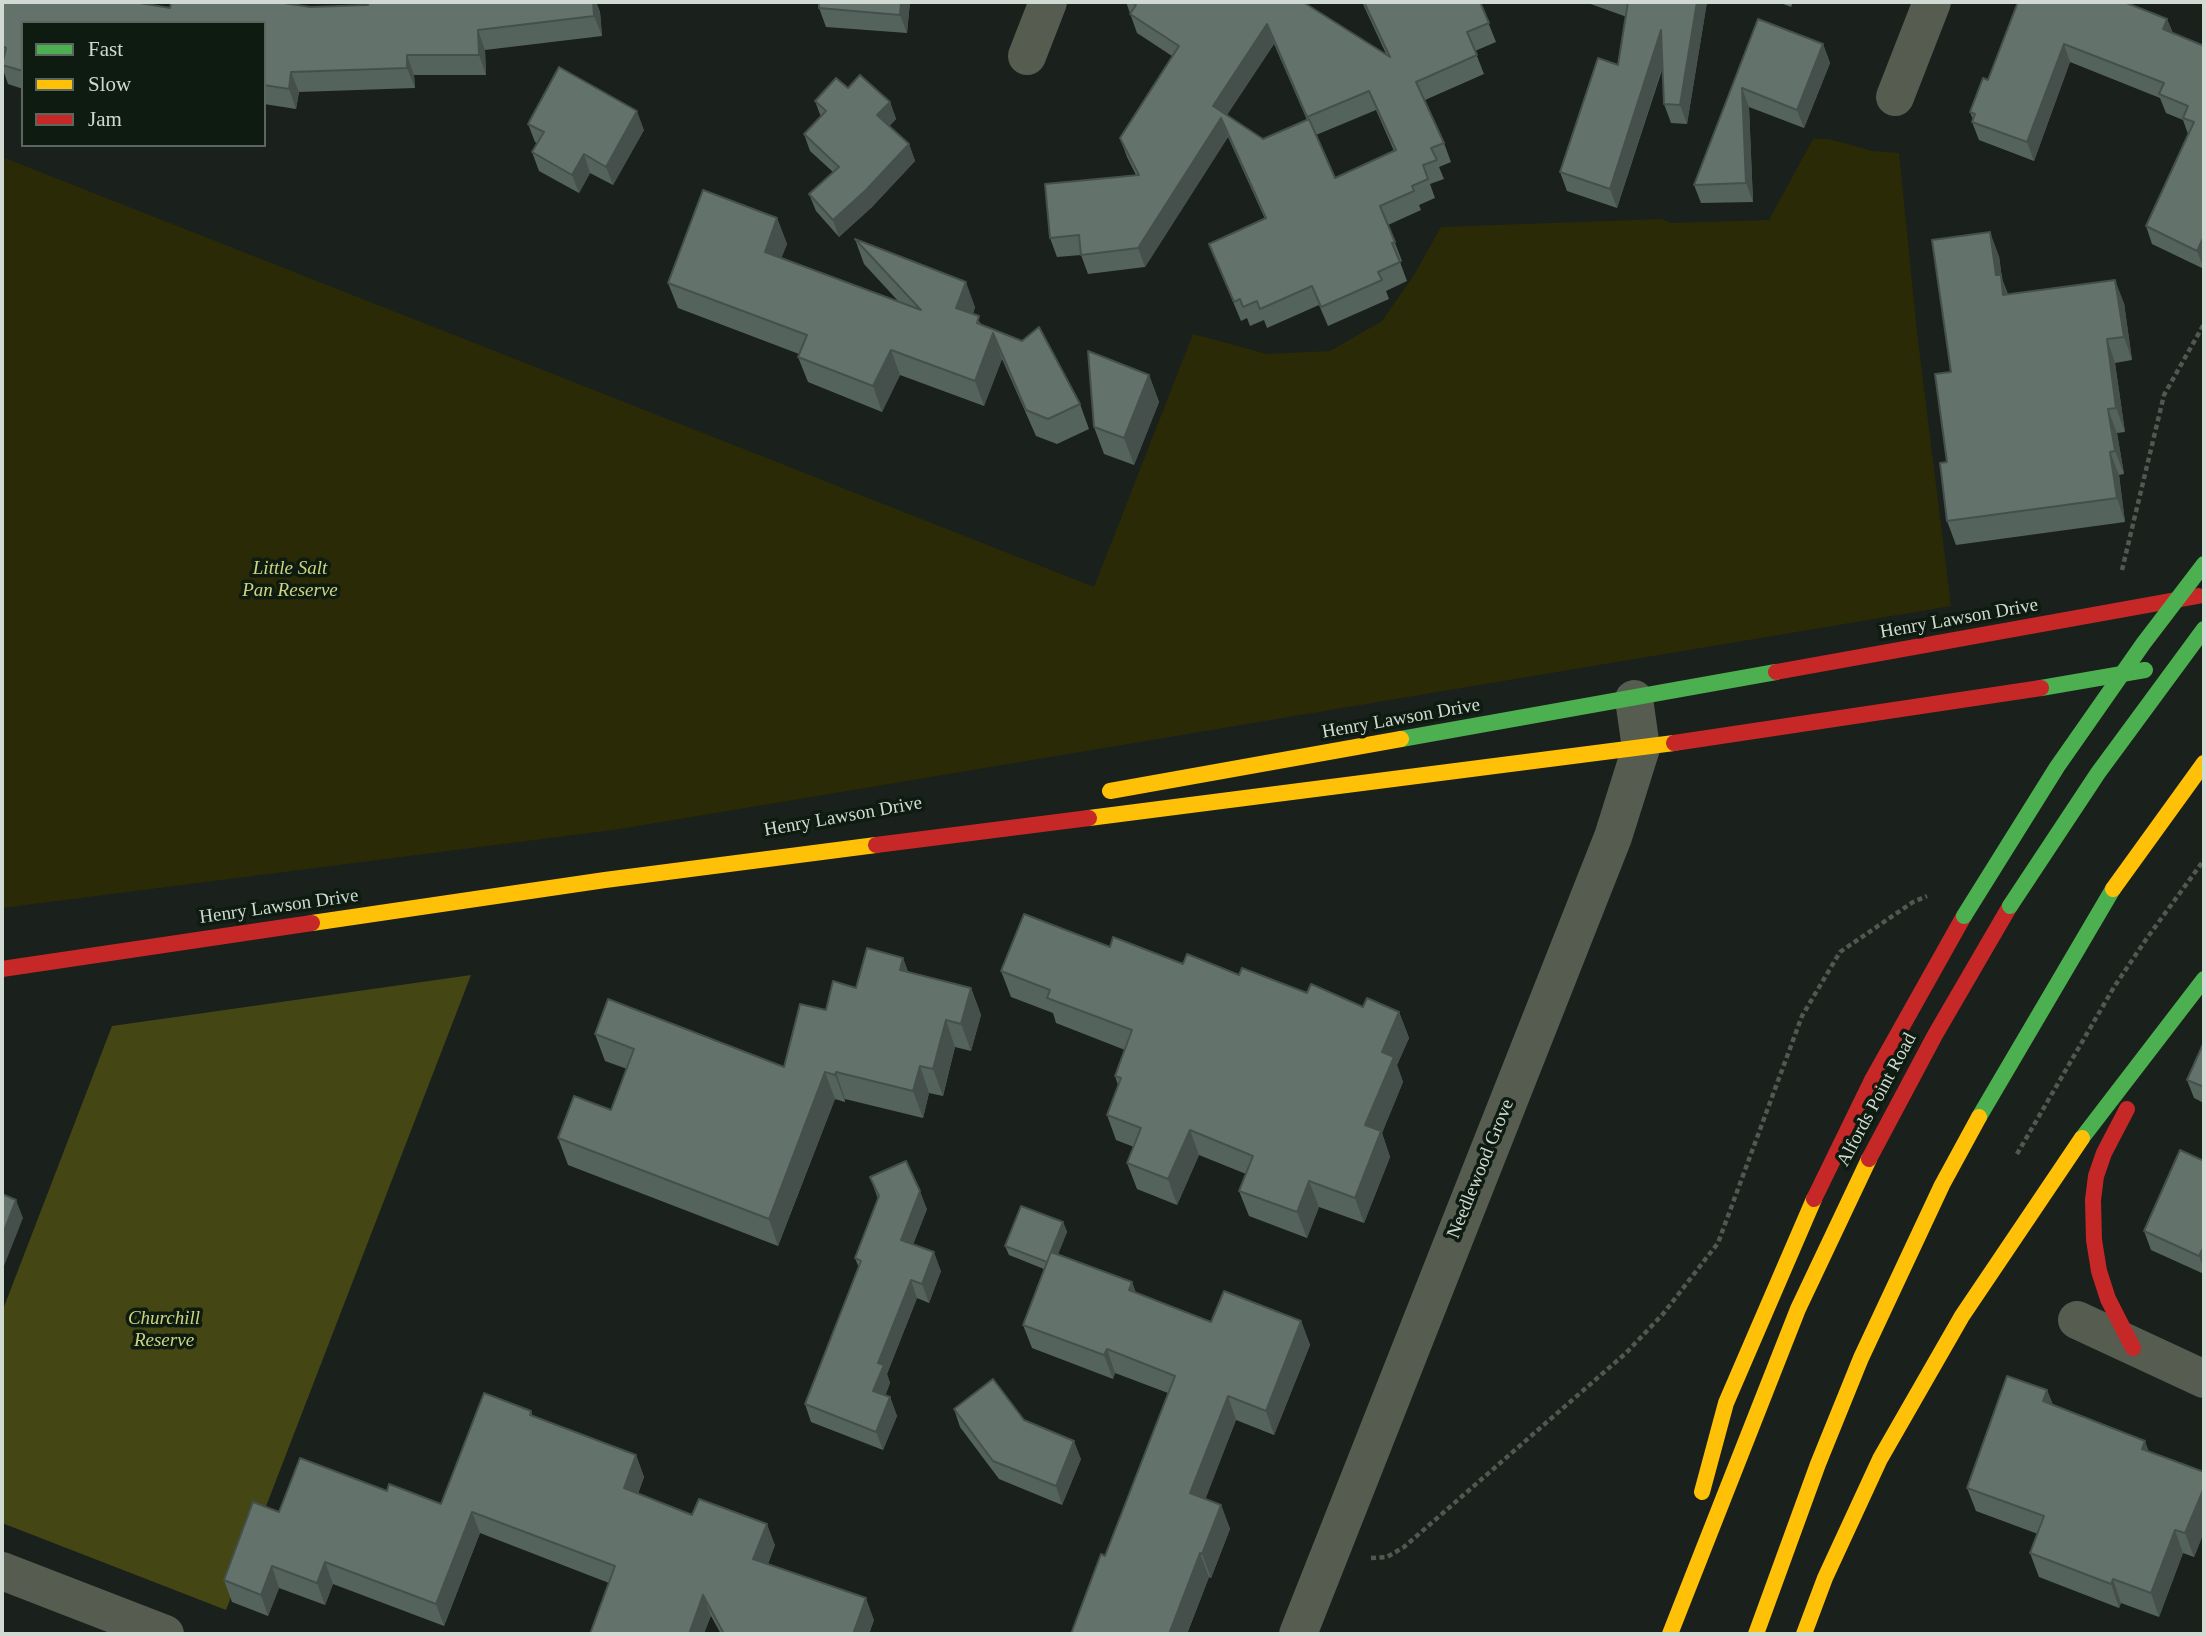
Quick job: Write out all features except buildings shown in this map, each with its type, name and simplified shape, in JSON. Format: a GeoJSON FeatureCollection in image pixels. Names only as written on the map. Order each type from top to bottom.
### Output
{"type":"FeatureCollection","features":[{"type":"Feature","properties":{"kind":"main road"},"geometry":{"type":"LineString","coordinates":[[1698,1506],[1726,1402],[1804,1219],[1872,1080],[1964,916],[2057,767],[2143,644],[2204,564]]}},
{"type":"Feature","properties":{"kind":"main road","name":"Henry Lawson Drive"},"geometry":{"type":"LineString","coordinates":[[1099,793],[2204,595]]}},
{"type":"Feature","properties":{"kind":"main road","name":"Alfords Point Road"},"geometry":{"type":"LineString","coordinates":[[1667,1634],[1798,1309],[1853,1192],[1935,1034],[2010,906],[2113,752],[2204,629]]}},
{"type":"Feature","properties":{"kind":"main road","name":"Henry Lawson Drive"},"geometry":{"type":"LineString","coordinates":[[2,969],[605,880],[1641,748],[1974,701],[2204,659]]}},
{"type":"Feature","properties":{"kind":"main road"},"geometry":{"type":"LineString","coordinates":[[1756,1634],[1818,1464],[1861,1358],[1942,1185],[2051,989],[2113,889],[2204,763]]}},
{"type":"Feature","properties":{"kind":"main road","name":"Henry Lawson Drive"},"geometry":{"type":"LineString","coordinates":[[605,880],[948,820]]}},
{"type":"Feature","properties":{"kind":"main road"},"geometry":{"type":"LineString","coordinates":[[1804,1634],[1825,1578],[1880,1459],[1962,1316],[2074,1149],[2204,979]]}},
{"type":"Feature","properties":{"kind":"main road"},"geometry":{"type":"LineString","coordinates":[[2133,1348],[2108,1299],[2099,1271],[2094,1240],[2093,1200],[2096,1176],[2113,1133],[2193,992]]}},
{"type":"Feature","properties":{"kind":"main road"},"geometry":{"type":"LineString","coordinates":[[1667,1634],[1688,1544]]}},
{"type":"Feature","properties":{"kind":"street"},"geometry":{"type":"LineString","coordinates":[[1027,56],[1048,2]]}},
{"type":"Feature","properties":{"kind":"street"},"geometry":{"type":"LineString","coordinates":[[1895,97],[1932,2]]}},
{"type":"Feature","properties":{"kind":"street","name":"Needlewood Grove"},"geometry":{"type":"LineString","coordinates":[[1297,1634],[1614,837],[1641,748],[1634,699]]}},
{"type":"Feature","properties":{"kind":"street"},"geometry":{"type":"LineString","coordinates":[[2077,1320],[2204,1379]]}},
{"type":"Feature","properties":{"kind":"street"},"geometry":{"type":"LineString","coordinates":[[2,1571],[165,1634]]}},
{"type":"Feature","properties":{"kind":"path"},"geometry":{"type":"LineString","coordinates":[[2112,613],[2164,395],[2204,324]]}},
{"type":"Feature","properties":{"kind":"path"},"geometry":{"type":"LineString","coordinates":[[2017,1155],[2114,987],[2204,860]]}},
{"type":"Feature","properties":{"kind":"path"},"geometry":{"type":"LineString","coordinates":[[1329,1551],[1368,1558],[1387,1556],[1404,1546],[1626,1353],[1663,1314],[1718,1243],[1802,1016],[1840,951],[1913,902],[1938,891]]}},
{"type":"Feature","properties":{"kind":"green space","name":"Little Salt Pan Reserve"},"geometry":{"type":"Polygon","coordinates":[[[1813,139],[1829,139],[1873,151],[1899,153],[1917,332],[1951,606],[620,829],[2,908],[2,157],[1094,587],[1193,334],[1267,354],[1330,351],[1382,321],[1414,275],[1441,227],[1662,219],[1671,223],[1769,220],[1813,139]]]}},
{"type":"Feature","properties":{"kind":"green space","name":"Churchill Reserve"},"geometry":{"type":"Polygon","coordinates":[[[471,975],[226,1610],[2,1523],[2,1312],[112,1026],[471,975]]]}},
{"type":"Feature","properties":{"kind":"traffic: fast"},"geometry":{"type":"LineString","coordinates":[[1964,916],[2057,767],[2143,644],[2204,564]]}},
{"type":"Feature","properties":{"kind":"traffic: fast"},"geometry":{"type":"LineString","coordinates":[[2010,906],[2098,773],[2204,629]]}},
{"type":"Feature","properties":{"kind":"traffic: fast"},"geometry":{"type":"LineString","coordinates":[[2041,688],[2145,670]]}},
{"type":"Feature","properties":{"kind":"traffic: fast"},"geometry":{"type":"LineString","coordinates":[[1401,739],[1776,672]]}},
{"type":"Feature","properties":{"kind":"traffic: fast"},"geometry":{"type":"LineString","coordinates":[[1979,1117],[2113,889]]}},
{"type":"Feature","properties":{"kind":"traffic: fast"},"geometry":{"type":"LineString","coordinates":[[2082,1138],[2204,979]]}},
{"type":"Feature","properties":{"kind":"traffic: slow"},"geometry":{"type":"LineString","coordinates":[[1110,791],[1401,739]]}},
{"type":"Feature","properties":{"kind":"traffic: slow"},"geometry":{"type":"LineString","coordinates":[[1089,818],[1674,743]]}},
{"type":"Feature","properties":{"kind":"traffic: slow"},"geometry":{"type":"LineString","coordinates":[[2113,889],[2204,763]]}},
{"type":"Feature","properties":{"kind":"traffic: slow"},"geometry":{"type":"LineString","coordinates":[[312,923],[605,880],[876,845]]}},
{"type":"Feature","properties":{"kind":"traffic: slow"},"geometry":{"type":"LineString","coordinates":[[1756,1634],[1818,1464],[1861,1358],[1942,1185],[1979,1117]]}},
{"type":"Feature","properties":{"kind":"traffic: slow"},"geometry":{"type":"LineString","coordinates":[[1804,1634],[1825,1578],[1880,1459],[1962,1316],[2082,1138]]}},
{"type":"Feature","properties":{"kind":"traffic: slow"},"geometry":{"type":"LineString","coordinates":[[1670,1634],[1798,1309],[1869,1159]]}},
{"type":"Feature","properties":{"kind":"traffic: slow"},"geometry":{"type":"LineString","coordinates":[[1702,1492],[1726,1403],[1814,1199]]}},
{"type":"Feature","properties":{"kind":"traffic: jam"},"geometry":{"type":"LineString","coordinates":[[1776,672],[2198,596]]}},
{"type":"Feature","properties":{"kind":"traffic: jam"},"geometry":{"type":"LineString","coordinates":[[1674,743],[2041,688]]}},
{"type":"Feature","properties":{"kind":"traffic: jam"},"geometry":{"type":"LineString","coordinates":[[876,845],[1089,818]]}},
{"type":"Feature","properties":{"kind":"traffic: jam"},"geometry":{"type":"LineString","coordinates":[[1869,1159],[1935,1035],[2010,906]]}},
{"type":"Feature","properties":{"kind":"traffic: jam"},"geometry":{"type":"LineString","coordinates":[[1814,1199],[1872,1080],[1964,916]]}},
{"type":"Feature","properties":{"kind":"traffic: jam"},"geometry":{"type":"LineString","coordinates":[[2,969],[312,923]]}},
{"type":"Feature","properties":{"kind":"traffic: jam"},"geometry":{"type":"LineString","coordinates":[[2127,1109],[2104,1153],[2096,1176],[2093,1200],[2094,1240],[2099,1271],[2108,1299],[2133,1348]]}}]}
